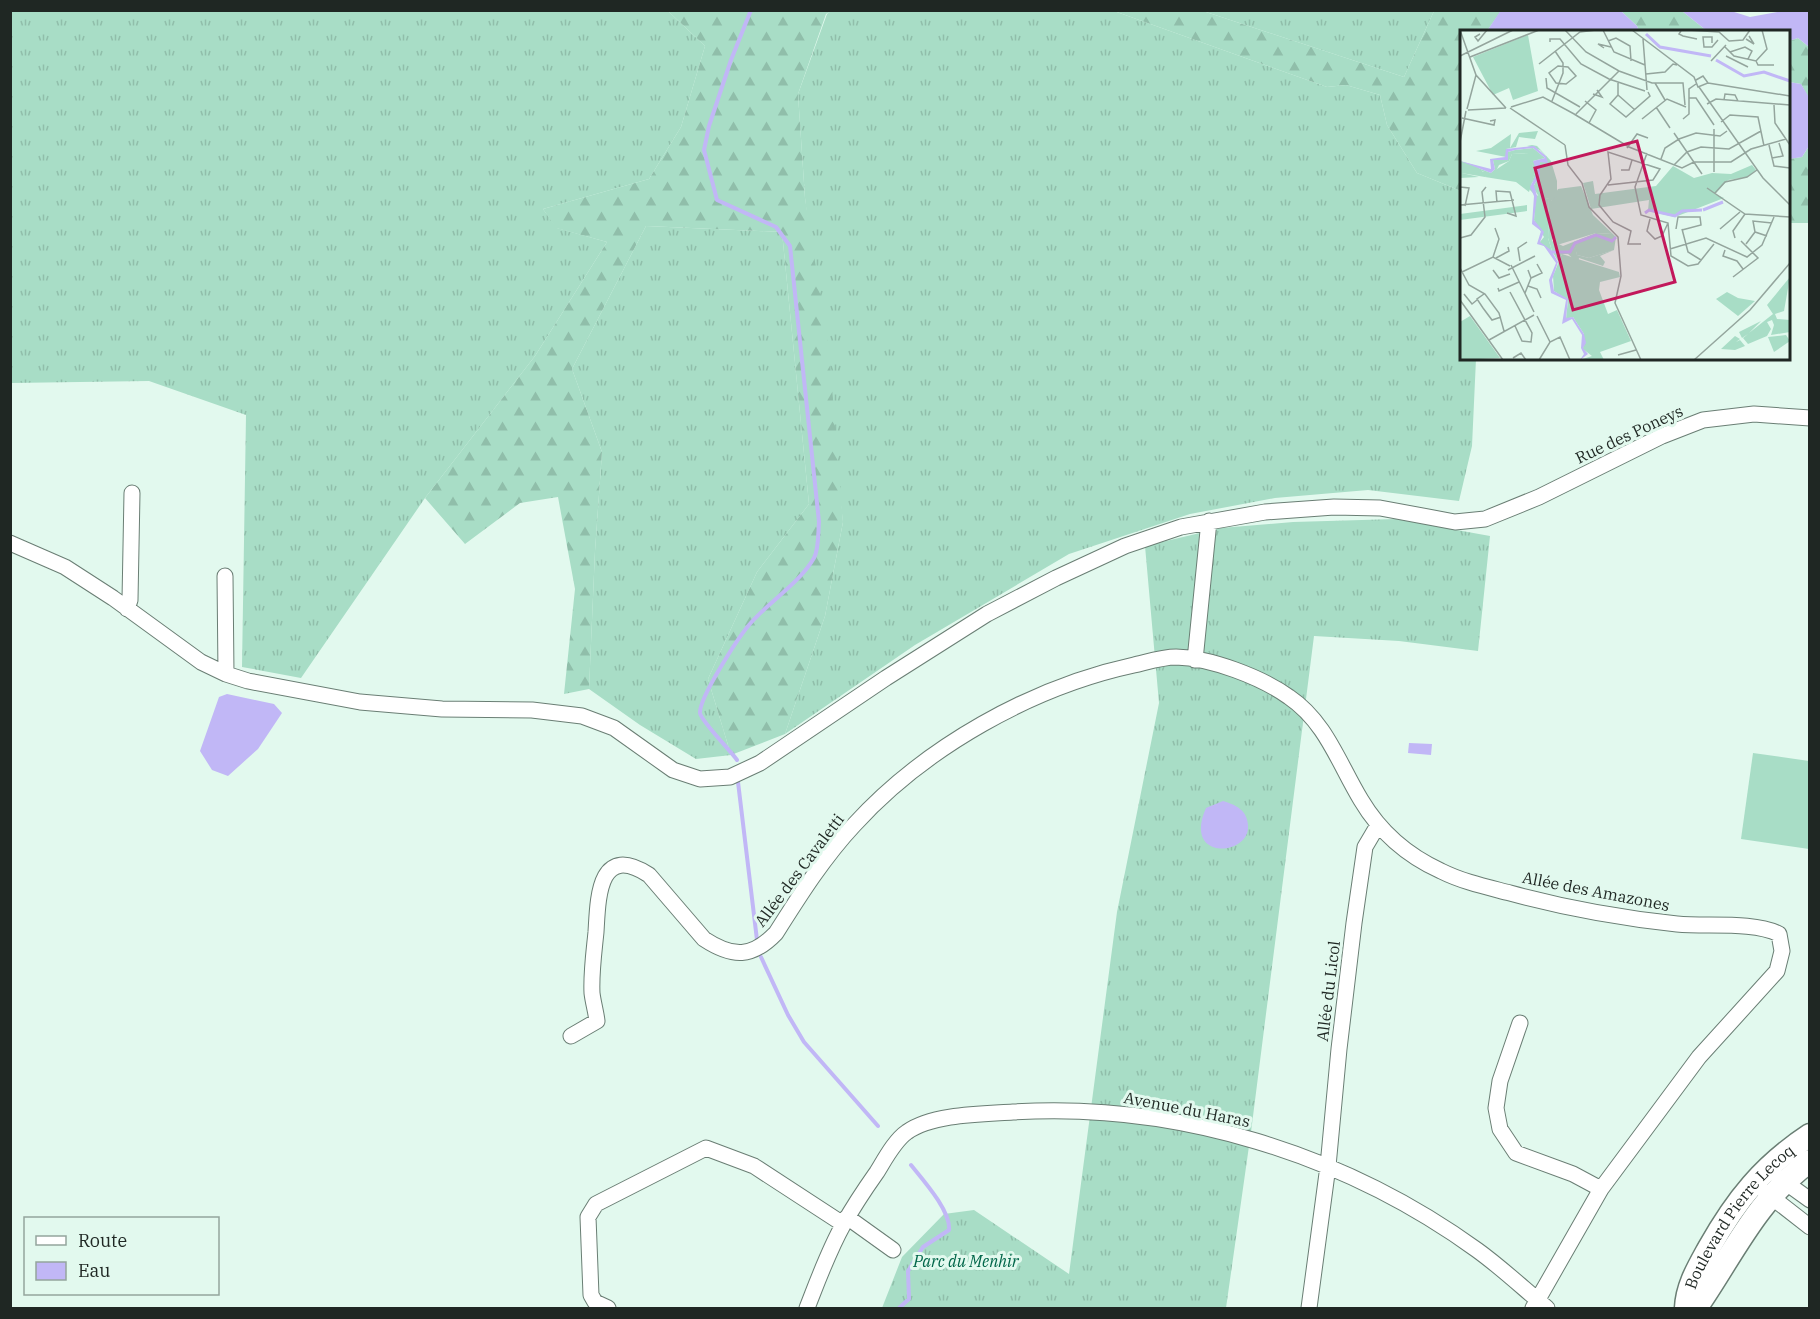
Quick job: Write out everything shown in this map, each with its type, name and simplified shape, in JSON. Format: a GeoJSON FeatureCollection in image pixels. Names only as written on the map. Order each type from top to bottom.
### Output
{"type":"FeatureCollection","features":[{"type":"Feature","properties":{"kind":"street","name":"Rue des Poneys"},"geometry":{"type":"LineString","coordinates":[[10,543],[65,567],[201,662],[226,674],[248,681],[360,702],[442,709],[532,710],[582,716],[614,728],[673,770],[700,779],[730,777],[760,763],[886,678],[987,614],[1125,546],[1181,527],[1265,512],[1334,507],[1380,508],[1455,522],[1485,519],[1539,497],[1662,436],[1704,420],[1754,414],[1809,418]]}},
{"type":"Feature","properties":{"kind":"street"},"geometry":{"type":"LineString","coordinates":[[127,609],[130,600],[132,493]]}},
{"type":"Feature","properties":{"kind":"street"},"geometry":{"type":"LineString","coordinates":[[1195,660],[1209,521]]}},
{"type":"Feature","properties":{"kind":"street"},"geometry":{"type":"LineString","coordinates":[[225,576],[226,674]]}},
{"type":"Feature","properties":{"kind":"street","name":"Allée des Cavaletti"},"geometry":{"type":"LineString","coordinates":[[571,1036],[597,1021],[592,994],[597,898],[604,876],[614,869],[623,865],[638,868],[649,875],[704,939],[715,946],[730,953],[753,951],[766,944],[776,933],[832,850],[855,824],[894,786],[969,732],[1018,705],[1073,681],[1174,657],[1195,660]]}},
{"type":"Feature","properties":{"kind":"street","name":"Allée des Amazones"},"geometry":{"type":"LineString","coordinates":[[1195,660],[1259,679],[1291,698],[1315,719],[1334,748],[1360,799],[1378,825],[1396,843],[1420,861],[1443,872],[1472,883],[1526,897],[1617,916],[1681,925],[1766,928],[1779,934],[1782,951],[1777,971],[1699,1058],[1601,1189],[1540,1306]]}},
{"type":"Feature","properties":{"kind":"street","name":"Allée du Licol"},"geometry":{"type":"LineString","coordinates":[[1310,1308],[1328,1166],[1338,1049],[1365,847],[1378,825]]}},
{"type":"Feature","properties":{"kind":"street"},"geometry":{"type":"LineString","coordinates":[[1520,1023],[1500,1081],[1496,1108],[1500,1129],[1516,1153],[1573,1174],[1601,1189]]}},
{"type":"Feature","properties":{"kind":"street","name":"Avenue du Haras"},"geometry":{"type":"LineString","coordinates":[[807,1308],[826,1259],[845,1221],[904,1133],[919,1125],[938,1120],[984,1114],[1041,1111],[1116,1113],[1183,1123],[1274,1145],[1328,1166],[1385,1194],[1467,1244],[1508,1274],[1540,1306]]}},
{"type":"Feature","properties":{"kind":"street","name":"Boulevard Pierre Lecoq"},"geometry":{"type":"LineString","coordinates":[[1696,1308],[1738,1240],[1786,1151],[1809,1135]]}},
{"type":"Feature","properties":{"kind":"street"},"geometry":{"type":"LineString","coordinates":[[608,1308],[595,1302],[591,1294],[588,1217],[596,1204],[706,1148],[754,1166],[893,1250]]}},
{"type":"Feature","properties":{"kind":"street","name":"Boulevard Pierre Lecoq"},"geometry":{"type":"LineString","coordinates":[[1686,1308],[1689,1289],[1695,1274],[1729,1213],[1769,1182],[1809,1161]]}},
{"type":"Feature","properties":{"kind":"street"},"geometry":{"type":"LineString","coordinates":[[1769,1182],[1809,1200]]}},
{"type":"Feature","properties":{"kind":"street"},"geometry":{"type":"LineString","coordinates":[[1769,1182],[1809,1227]]}},
{"type":"Feature","properties":{"kind":"green space"},"geometry":{"type":"Polygon","coordinates":[[[832,10],[1114,11],[1327,87],[1346,85],[1380,95],[1387,125],[1417,173],[1460,191],[1460,360],[1476,360],[1472,446],[1459,501],[1368,490],[1275,498],[1190,514],[1069,554],[915,645],[785,734],[825,616],[843,522],[805,198],[798,94],[827,14],[832,10]]]}},
{"type":"Feature","properties":{"kind":"green space"},"geometry":{"type":"Polygon","coordinates":[[[10,11],[668,11],[705,46],[681,127],[649,179],[543,209],[557,228],[607,242],[535,356],[425,498],[301,678],[242,667],[246,415],[149,381],[11,383],[10,11]]]}},
{"type":"Feature","properties":{"kind":"green space"},"geometry":{"type":"Polygon","coordinates":[[[668,11],[832,11],[826,14],[798,94],[805,198],[829,351],[843,522],[825,616],[785,734],[731,755],[708,679],[757,572],[809,504],[782,232],[646,226],[572,369],[602,452],[589,689],[564,694],[575,589],[558,497],[520,503],[465,544],[425,498],[535,356],[607,242],[556,228],[543,209],[649,179],[681,127],[705,46],[668,11]]]}},
{"type":"Feature","properties":{"kind":"green space"},"geometry":{"type":"Polygon","coordinates":[[[1114,11],[1203,11],[1404,77],[1434,11],[1501,11],[1488,30],[1460,30],[1460,191],[1417,173],[1387,125],[1380,95],[1346,85],[1327,87],[1114,11]]]}},
{"type":"Feature","properties":{"kind":"green space"},"geometry":{"type":"Polygon","coordinates":[[[1203,11],[1434,11],[1404,77],[1203,11]]]}},
{"type":"Feature","properties":{"kind":"green space"},"geometry":{"type":"Polygon","coordinates":[[[1621,11],[1682,11],[1706,30],[1639,30],[1621,11]]]}},
{"type":"Feature","properties":{"kind":"green space"},"geometry":{"type":"Polygon","coordinates":[[[1798,38],[1809,47],[1809,99],[1801,84],[1790,82],[1790,41],[1798,38]]]}},
{"type":"Feature","properties":{"kind":"green space"},"geometry":{"type":"Polygon","coordinates":[[[1809,146],[1809,223],[1790,223],[1790,159],[1802,157],[1809,146]]]}},
{"type":"Feature","properties":{"kind":"green space"},"geometry":{"type":"Polygon","coordinates":[[[646,226],[782,232],[809,504],[757,572],[708,679],[731,755],[696,759],[640,725],[589,689],[602,452],[572,369],[646,226]]]}},
{"type":"Feature","properties":{"kind":"green space","name":"Parc du Menhir"},"geometry":{"type":"Polygon","coordinates":[[[1396,519],[1490,536],[1478,651],[1399,641],[1314,636],[1251,1132],[1226,1308],[882,1308],[902,1257],[944,1214],[974,1210],[1069,1274],[1117,912],[1159,703],[1145,546],[1221,528],[1293,522],[1396,519]]]}},
{"type":"Feature","properties":{"kind":"green space"},"geometry":{"type":"Polygon","coordinates":[[[1753,753],[1809,761],[1809,849],[1741,839],[1753,753]]]}},
{"type":"Feature","properties":{"kind":"water"},"geometry":{"type":"Polygon","coordinates":[[[1501,10],[1621,11],[1639,30],[1488,30],[1501,10]]]}},
{"type":"Feature","properties":{"kind":"water"},"geometry":{"type":"Polygon","coordinates":[[[1682,11],[1731,11],[1750,17],[1783,11],[1809,11],[1809,47],[1798,38],[1790,41],[1790,30],[1706,30],[1682,11]]]}},
{"type":"Feature","properties":{"kind":"water"},"geometry":{"type":"Polygon","coordinates":[[[1790,82],[1801,84],[1810,99],[1809,146],[1802,157],[1790,159],[1790,82]]]}},
{"type":"Feature","properties":{"kind":"water"},"geometry":{"type":"Polygon","coordinates":[[[227,694],[274,704],[282,713],[258,749],[228,776],[212,770],[200,751],[219,697],[227,694]]]}},
{"type":"Feature","properties":{"kind":"water"},"geometry":{"type":"Polygon","coordinates":[[[1409,743],[1432,744],[1431,755],[1408,753],[1409,743]]]}},
{"type":"Feature","properties":{"kind":"water"},"geometry":{"type":"Polygon","coordinates":[[[1223,801],[1240,809],[1246,815],[1248,825],[1246,835],[1239,843],[1219,848],[1210,845],[1203,838],[1201,826],[1206,808],[1223,801]]]}},
{"type":"Feature","properties":{"kind":"waterway"},"geometry":{"type":"LineString","coordinates":[[737,760],[702,717],[701,705],[720,668],[744,632],[756,617],[792,585],[814,558],[818,545],[819,522],[790,246],[776,227],[717,200],[704,150],[709,126],[731,60],[751,10]]}},
{"type":"Feature","properties":{"kind":"waterway"},"geometry":{"type":"LineString","coordinates":[[738,782],[757,940]]}},
{"type":"Feature","properties":{"kind":"waterway"},"geometry":{"type":"LineString","coordinates":[[761,957],[788,1015],[804,1042],[878,1126]]}},
{"type":"Feature","properties":{"kind":"waterway"},"geometry":{"type":"LineString","coordinates":[[899,1308],[909,1299],[908,1271],[923,1247],[949,1230],[946,1214],[941,1205],[911,1165]]}}]}
